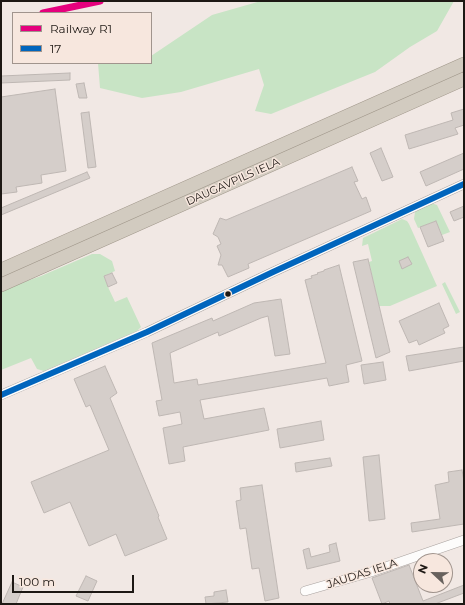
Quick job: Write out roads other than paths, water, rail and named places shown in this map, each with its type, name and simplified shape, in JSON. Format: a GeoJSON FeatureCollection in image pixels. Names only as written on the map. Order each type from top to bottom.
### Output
{"type":"FeatureCollection","features":[{"type":"Feature","properties":{"kind":"highway","name":"DAUGAVPILS IELA"},"geometry":{"type":"LineString","coordinates":[[1,270],[464,64]]}},
{"type":"Feature","properties":{"kind":"highway","name":"DAUGAVPILS IELA"},"geometry":{"type":"LineString","coordinates":[[1,285],[464,80]]}},
{"type":"Feature","properties":{"kind":"street"},"geometry":{"type":"LineString","coordinates":[[1,395],[146,332],[464,184]]}},
{"type":"Feature","properties":{"kind":"street","name":"JAUDAS IELA"},"geometry":{"type":"LineString","coordinates":[[305,591],[371,572],[464,540]]}},
{"type":"Feature","properties":{"kind":"rail line","name":"R1"},"geometry":{"type":"LineString","coordinates":[[48,12],[100,1]]}}]}
